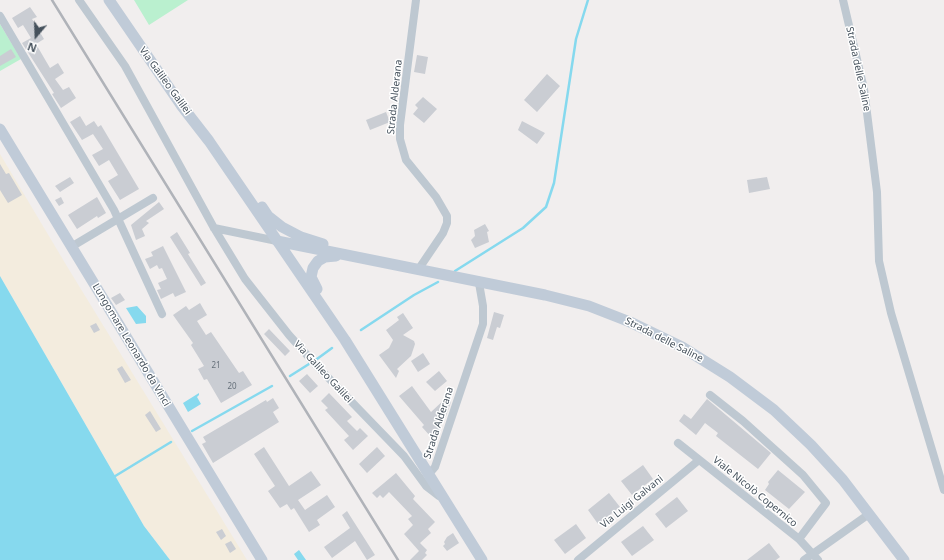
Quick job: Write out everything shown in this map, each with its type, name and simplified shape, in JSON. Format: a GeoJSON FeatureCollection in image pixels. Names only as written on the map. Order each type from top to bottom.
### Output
{"type":"FeatureCollection","features":[{"type":"Feature","properties":{"kind":"street","name":"Via Galileo Galilei"},"geometry":{"type":"LineString","coordinates":[[79,0],[125,66],[214,228],[245,279],[289,335],[349,400],[404,456],[426,486],[447,502]]}},
{"type":"Feature","properties":{"kind":"street","name":"Via Galileo Galilei"},"geometry":{"type":"LineString","coordinates":[[108,0],[181,105],[209,140],[345,340],[382,403],[447,502],[482,560]]}},
{"type":"Feature","properties":{"kind":"street","name":"Strada Alderana"},"geometry":{"type":"LineString","coordinates":[[416,0],[400,125],[400,139],[406,160],[436,197],[447,216],[447,223],[443,233],[418,270]]}},
{"type":"Feature","properties":{"kind":"street","name":"Strada delle Saline"},"geometry":{"type":"LineString","coordinates":[[843,0],[864,89],[877,192],[879,261],[891,313],[944,490]]}},
{"type":"Feature","properties":{"kind":"street"},"geometry":{"type":"LineString","coordinates":[[0,16],[114,210],[117,220],[162,314]]}},
{"type":"Feature","properties":{"kind":"street","name":"Lungomare Leonardo da Vinci"},"geometry":{"type":"LineString","coordinates":[[0,129],[262,560]]}},
{"type":"Feature","properties":{"kind":"street","name":"Strada delle Saline"},"geometry":{"type":"LineString","coordinates":[[209,140],[227,155],[268,216],[277,224],[301,237],[331,247],[347,256]]}},
{"type":"Feature","properties":{"kind":"street"},"geometry":{"type":"LineString","coordinates":[[71,247],[153,198]]}},
{"type":"Feature","properties":{"kind":"street"},"geometry":{"type":"LineString","coordinates":[[214,228],[277,241]]}},
{"type":"Feature","properties":{"kind":"street","name":"Strada delle Saline"},"geometry":{"type":"LineString","coordinates":[[277,241],[479,283],[545,295],[588,306],[630,322],[682,347],[730,377],[774,410],[811,445],[843,480],[904,560]]}},
{"type":"Feature","properties":{"kind":"street","name":"Strada delle Saline"},"geometry":{"type":"LineString","coordinates":[[345,340],[339,322],[311,277],[313,268],[318,261],[325,257],[347,256]]}},
{"type":"Feature","properties":{"kind":"street","name":"Strada Alderana"},"geometry":{"type":"LineString","coordinates":[[429,474],[435,467],[483,324],[483,306],[479,283]]}},
{"type":"Feature","properties":{"kind":"street"},"geometry":{"type":"LineString","coordinates":[[710,395],[743,421],[803,475],[826,504],[799,539]]}},
{"type":"Feature","properties":{"kind":"street","name":"Viale Nicolò Copernico"},"geometry":{"type":"LineString","coordinates":[[678,443],[799,539],[815,557]]}},
{"type":"Feature","properties":{"kind":"street","name":"Via Luigi Galvani"},"geometry":{"type":"LineString","coordinates":[[578,560],[699,460]]}},
{"type":"Feature","properties":{"kind":"street"},"geometry":{"type":"LineString","coordinates":[[804,560],[815,557],[869,514]]}},
{"type":"Feature","properties":{"kind":"green space"},"geometry":{"type":"Polygon","coordinates":[[[134,0],[188,0],[149,25],[134,0]]]}},
{"type":"Feature","properties":{"kind":"green space"},"geometry":{"type":"Polygon","coordinates":[[[0,24],[21,59],[0,71],[0,24]]]}},
{"type":"Feature","properties":{"kind":"sand"},"geometry":{"type":"Polygon","coordinates":[[[0,154],[247,560],[170,560],[144,526],[0,276],[0,154]]]}},
{"type":"Feature","properties":{"kind":"water"},"geometry":{"type":"Polygon","coordinates":[[[0,276],[144,526],[170,560],[0,560],[0,276]]]}},
{"type":"Feature","properties":{"kind":"water"},"geometry":{"type":"Polygon","coordinates":[[[137,306],[146,316],[146,323],[136,324],[126,308],[137,306]]]}},
{"type":"Feature","properties":{"kind":"water"},"geometry":{"type":"Polygon","coordinates":[[[199,393],[197,397],[201,404],[188,412],[183,403],[199,393]]]}},
{"type":"Feature","properties":{"kind":"water"},"geometry":{"type":"Polygon","coordinates":[[[299,550],[306,560],[298,560],[294,554],[299,550]]]}},
{"type":"Feature","properties":{"kind":"building"},"geometry":{"type":"Polygon","coordinates":[[[30,7],[37,17],[32,19],[44,39],[36,44],[50,68],[58,63],[64,73],[55,79],[63,90],[69,87],[76,98],[61,108],[52,94],[54,93],[22,43],[31,38],[23,25],[18,28],[12,18],[30,7]]]}},
{"type":"Feature","properties":{"kind":"building"},"geometry":{"type":"Polygon","coordinates":[[[11,49],[16,57],[0,66],[0,56],[11,49]]]}},
{"type":"Feature","properties":{"kind":"building"},"geometry":{"type":"Polygon","coordinates":[[[417,55],[428,57],[425,74],[414,72],[417,55]]]}},
{"type":"Feature","properties":{"kind":"building"},"geometry":{"type":"Polygon","coordinates":[[[547,74],[560,86],[537,112],[524,100],[547,74]]]}},
{"type":"Feature","properties":{"kind":"building"},"geometry":{"type":"Polygon","coordinates":[[[423,97],[437,109],[424,123],[413,114],[418,108],[415,105],[423,97]]]}},
{"type":"Feature","properties":{"kind":"building"},"geometry":{"type":"Polygon","coordinates":[[[386,112],[390,122],[370,130],[366,120],[386,112]]]}},
{"type":"Feature","properties":{"kind":"building"},"geometry":{"type":"Polygon","coordinates":[[[80,116],[86,126],[94,121],[98,127],[101,125],[139,189],[120,200],[108,181],[118,175],[109,160],[99,166],[92,155],[103,149],[93,134],[82,140],[70,122],[80,116]]]}},
{"type":"Feature","properties":{"kind":"building"},"geometry":{"type":"Polygon","coordinates":[[[522,121],[545,133],[537,144],[518,130],[522,121]]]}},
{"type":"Feature","properties":{"kind":"building"},"geometry":{"type":"Polygon","coordinates":[[[0,164],[6,174],[9,173],[22,195],[8,203],[0,190],[0,164]]]}},
{"type":"Feature","properties":{"kind":"building"},"geometry":{"type":"Polygon","coordinates":[[[70,177],[74,183],[60,192],[55,186],[70,177]]]}},
{"type":"Feature","properties":{"kind":"building"},"geometry":{"type":"Polygon","coordinates":[[[767,177],[770,189],[749,193],[747,180],[767,177]]]}},
{"type":"Feature","properties":{"kind":"building"},"geometry":{"type":"Polygon","coordinates":[[[61,197],[64,203],[59,206],[55,200],[61,197]]]}},
{"type":"Feature","properties":{"kind":"building"},"geometry":{"type":"Polygon","coordinates":[[[97,197],[106,213],[98,218],[97,216],[77,229],[68,215],[97,197]]]}},
{"type":"Feature","properties":{"kind":"building"},"geometry":{"type":"Polygon","coordinates":[[[159,202],[164,209],[146,221],[149,223],[142,229],[145,236],[136,240],[131,225],[159,202]]]}},
{"type":"Feature","properties":{"kind":"building"},"geometry":{"type":"Polygon","coordinates":[[[485,224],[489,231],[487,232],[489,242],[475,248],[471,240],[475,236],[474,230],[485,224]]]}},
{"type":"Feature","properties":{"kind":"building"},"geometry":{"type":"Polygon","coordinates":[[[177,232],[190,253],[188,254],[206,283],[201,286],[170,237],[177,232]]]}},
{"type":"Feature","properties":{"kind":"building"},"geometry":{"type":"Polygon","coordinates":[[[163,246],[186,292],[175,297],[173,293],[161,299],[157,290],[161,289],[158,283],[167,279],[162,268],[159,269],[157,265],[150,269],[145,259],[153,256],[151,252],[163,246]]]}},
{"type":"Feature","properties":{"kind":"building"},"geometry":{"type":"Polygon","coordinates":[[[120,293],[125,300],[116,305],[111,298],[120,293]]]}},
{"type":"Feature","properties":{"kind":"building"},"geometry":{"type":"Polygon","coordinates":[[[200,303],[207,315],[197,321],[206,335],[211,332],[239,373],[243,371],[252,385],[221,403],[207,379],[204,380],[198,369],[204,366],[191,345],[193,343],[173,315],[186,306],[189,310],[200,303]]]}},
{"type":"Feature","properties":{"kind":"building"},"geometry":{"type":"Polygon","coordinates":[[[494,312],[504,315],[500,328],[497,327],[493,340],[487,338],[494,312]]]}},
{"type":"Feature","properties":{"kind":"building"},"geometry":{"type":"Polygon","coordinates":[[[403,313],[413,328],[403,335],[414,341],[415,344],[411,356],[397,369],[399,371],[396,378],[379,355],[389,348],[393,340],[386,330],[399,320],[397,317],[403,313]]]}},
{"type":"Feature","properties":{"kind":"building"},"geometry":{"type":"Polygon","coordinates":[[[96,323],[100,330],[94,333],[90,326],[96,323]]]}},
{"type":"Feature","properties":{"kind":"building"},"geometry":{"type":"Polygon","coordinates":[[[269,329],[290,351],[285,356],[264,334],[269,329]]]}},
{"type":"Feature","properties":{"kind":"building"},"geometry":{"type":"Polygon","coordinates":[[[423,353],[430,364],[418,372],[411,361],[423,353]]]}},
{"type":"Feature","properties":{"kind":"building"},"geometry":{"type":"Polygon","coordinates":[[[122,366],[131,380],[125,383],[117,369],[122,366]]]}},
{"type":"Feature","properties":{"kind":"building"},"geometry":{"type":"Polygon","coordinates":[[[439,371],[447,381],[435,391],[426,382],[439,371]]]}},
{"type":"Feature","properties":{"kind":"building"},"geometry":{"type":"Polygon","coordinates":[[[307,374],[318,386],[310,393],[299,381],[307,374]]]}},
{"type":"Feature","properties":{"kind":"building"},"geometry":{"type":"Polygon","coordinates":[[[412,386],[431,412],[447,397],[451,402],[446,416],[439,426],[441,429],[431,437],[422,427],[424,425],[399,396],[412,386]]]}},
{"type":"Feature","properties":{"kind":"building"},"geometry":{"type":"Polygon","coordinates":[[[329,393],[352,417],[347,421],[357,431],[360,428],[368,436],[353,450],[344,440],[349,436],[325,410],[328,408],[321,401],[329,393]]]}},
{"type":"Feature","properties":{"kind":"building"},"geometry":{"type":"Polygon","coordinates":[[[273,398],[279,408],[273,412],[279,422],[213,463],[202,444],[206,442],[203,437],[266,400],[267,402],[273,398]]]}},
{"type":"Feature","properties":{"kind":"building"},"geometry":{"type":"Polygon","coordinates":[[[707,399],[771,453],[758,469],[716,436],[718,433],[705,423],[696,435],[679,421],[684,414],[691,419],[707,399]]]}},
{"type":"Feature","properties":{"kind":"building"},"geometry":{"type":"Polygon","coordinates":[[[150,411],[161,429],[156,432],[145,415],[150,411]]]}},
{"type":"Feature","properties":{"kind":"building"},"geometry":{"type":"Polygon","coordinates":[[[264,447],[289,486],[311,471],[321,485],[298,500],[305,510],[327,495],[335,507],[317,520],[320,525],[309,532],[294,508],[291,510],[287,504],[280,508],[268,491],[275,486],[254,454],[264,447]]]}},
{"type":"Feature","properties":{"kind":"building"},"geometry":{"type":"Polygon","coordinates":[[[377,447],[385,456],[367,473],[359,464],[377,447]]]}},
{"type":"Feature","properties":{"kind":"building"},"geometry":{"type":"Polygon","coordinates":[[[643,465],[653,479],[632,495],[621,481],[643,465]]]}},
{"type":"Feature","properties":{"kind":"building"},"geometry":{"type":"Polygon","coordinates":[[[778,470],[805,492],[789,509],[765,490],[769,484],[768,482],[778,470]]]}},
{"type":"Feature","properties":{"kind":"building"},"geometry":{"type":"Polygon","coordinates":[[[396,473],[415,496],[413,499],[435,522],[428,529],[431,533],[420,543],[427,550],[425,553],[427,555],[422,560],[410,560],[419,551],[404,534],[413,525],[408,519],[412,516],[389,492],[383,498],[380,495],[377,498],[372,493],[396,473]]]}},
{"type":"Feature","properties":{"kind":"building"},"geometry":{"type":"Polygon","coordinates":[[[609,493],[620,507],[598,524],[588,510],[609,493]]]}},
{"type":"Feature","properties":{"kind":"building"},"geometry":{"type":"Polygon","coordinates":[[[677,497],[688,511],[666,528],[655,514],[677,497]]]}},
{"type":"Feature","properties":{"kind":"building"},"geometry":{"type":"Polygon","coordinates":[[[347,511],[375,555],[367,560],[355,541],[332,558],[324,547],[350,528],[342,515],[347,511]]]}},
{"type":"Feature","properties":{"kind":"building"},"geometry":{"type":"Polygon","coordinates":[[[576,524],[586,538],[565,554],[554,540],[576,524]]]}},
{"type":"Feature","properties":{"kind":"building"},"geometry":{"type":"Polygon","coordinates":[[[643,526],[654,540],[632,556],[621,542],[643,526]]]}},
{"type":"Feature","properties":{"kind":"building"},"geometry":{"type":"Polygon","coordinates":[[[222,529],[226,536],[221,540],[216,532],[222,529]]]}},
{"type":"Feature","properties":{"kind":"building"},"geometry":{"type":"Polygon","coordinates":[[[453,533],[459,543],[447,551],[443,546],[445,544],[444,542],[447,537],[453,533]]]}},
{"type":"Feature","properties":{"kind":"building"},"geometry":{"type":"Polygon","coordinates":[[[231,541],[236,549],[230,553],[225,544],[231,541]]]}},
{"type":"Feature","properties":{"kind":"building"},"geometry":{"type":"Polygon","coordinates":[[[769,543],[780,557],[776,560],[747,560],[769,543]]]}},
{"type":"Feature","properties":{"kind":"waterway"},"geometry":{"type":"LineString","coordinates":[[455,271],[523,228],[546,207],[554,183],[576,39],[588,0]]}},
{"type":"Feature","properties":{"kind":"waterway"},"geometry":{"type":"LineString","coordinates":[[361,330],[414,295],[438,282]]}},
{"type":"Feature","properties":{"kind":"waterway"},"geometry":{"type":"LineString","coordinates":[[317,359],[332,348]]}},
{"type":"Feature","properties":{"kind":"waterway"},"geometry":{"type":"LineString","coordinates":[[290,376],[309,364]]}},
{"type":"Feature","properties":{"kind":"waterway"},"geometry":{"type":"LineString","coordinates":[[192,431],[272,386]]}},
{"type":"Feature","properties":{"kind":"waterway"},"geometry":{"type":"LineString","coordinates":[[112,478],[171,442]]}},
{"type":"Feature","properties":{"kind":"railway"},"geometry":{"type":"LineString","coordinates":[[52,0],[398,560]]}}]}
